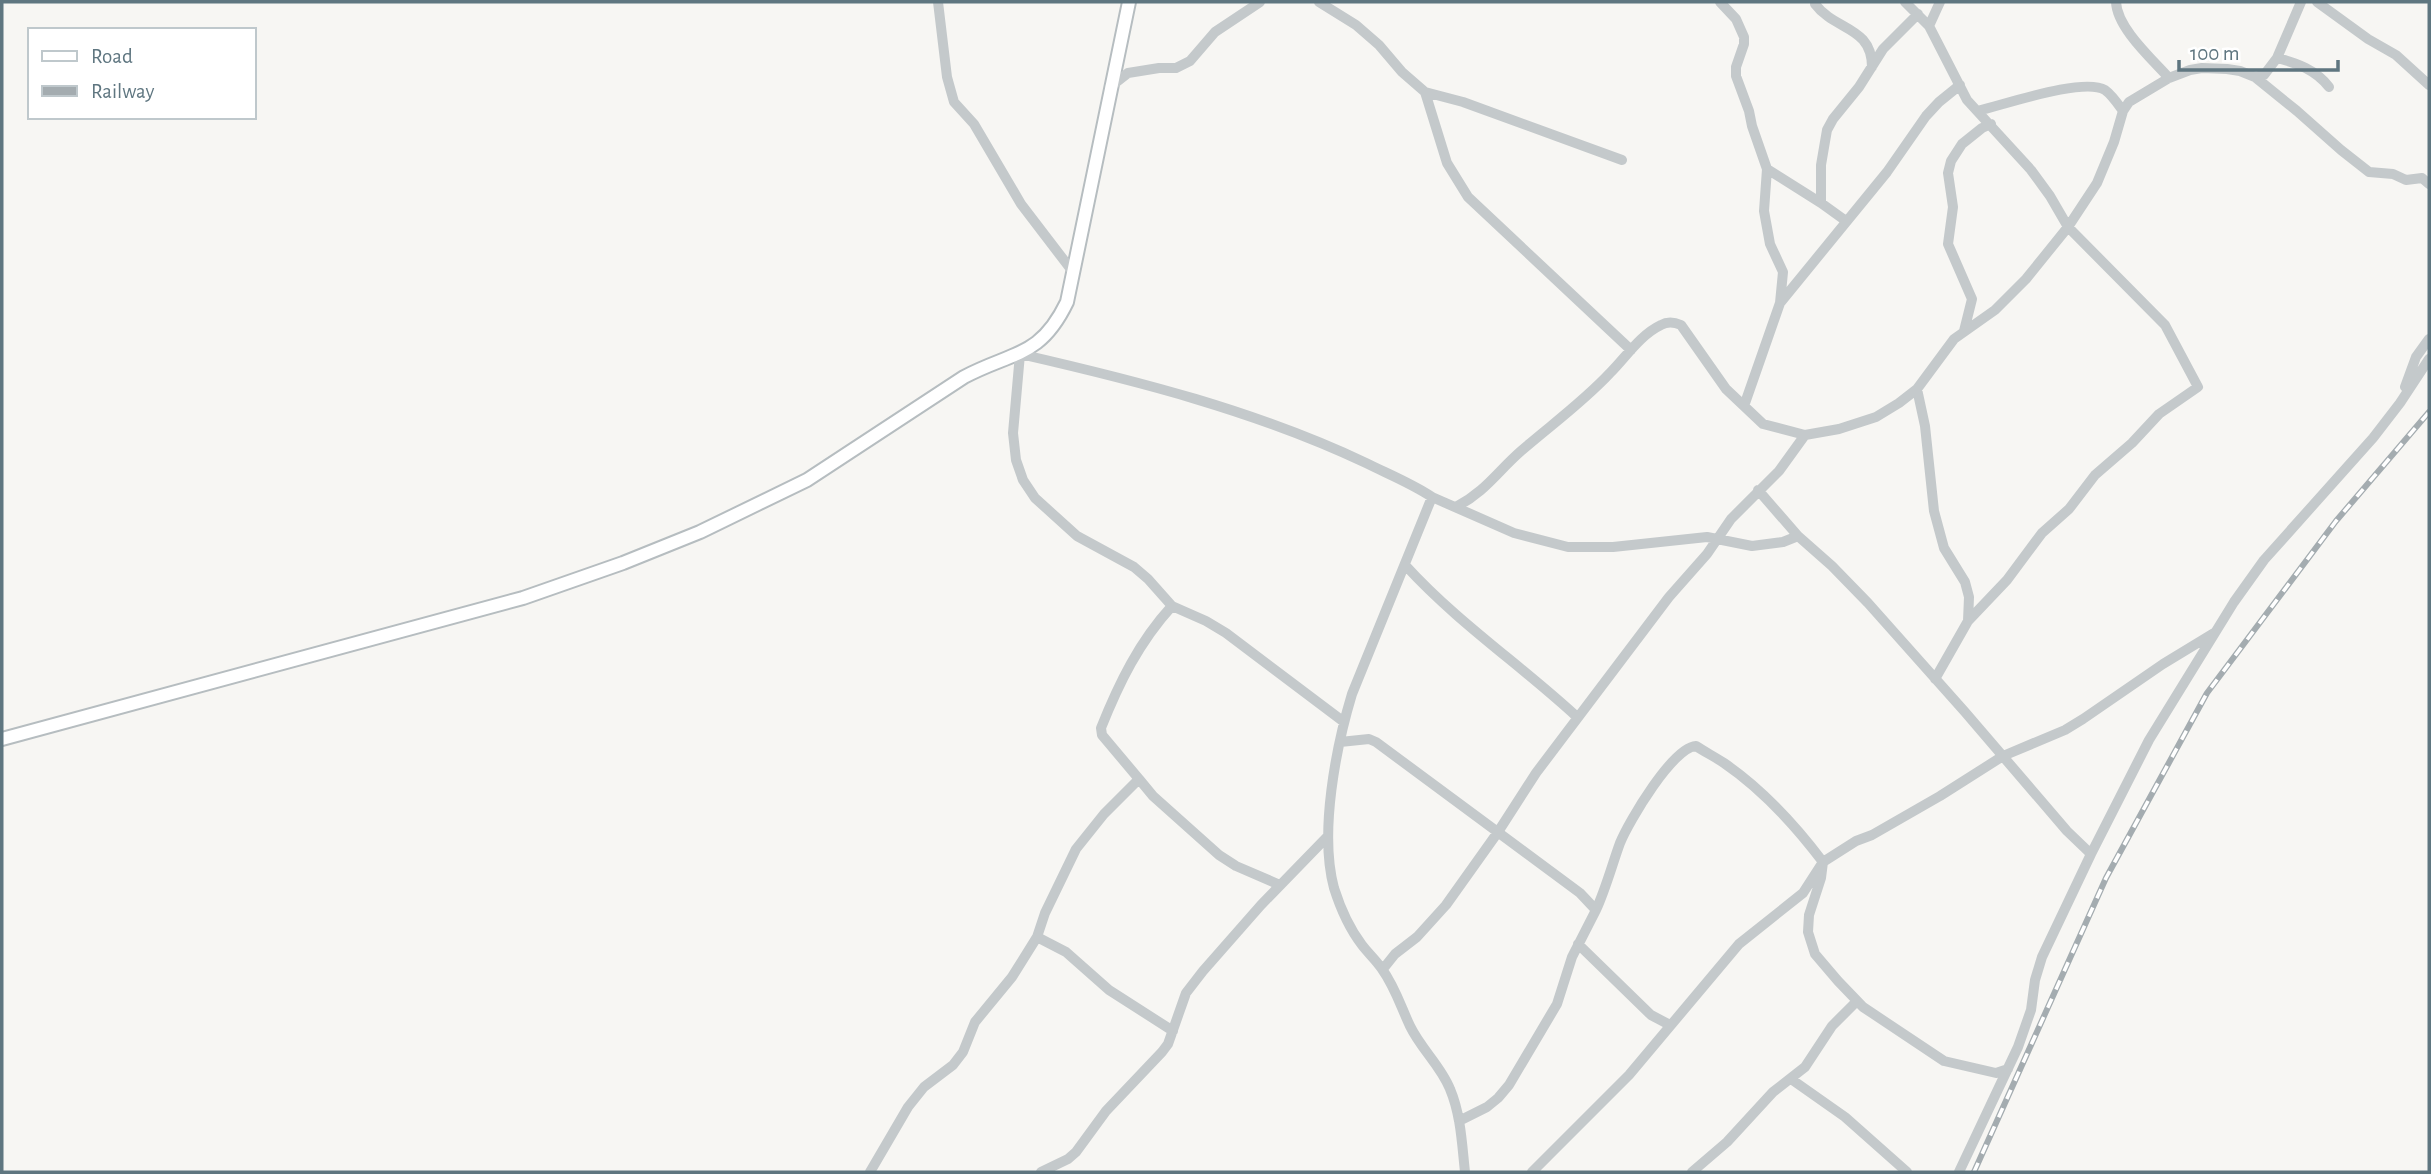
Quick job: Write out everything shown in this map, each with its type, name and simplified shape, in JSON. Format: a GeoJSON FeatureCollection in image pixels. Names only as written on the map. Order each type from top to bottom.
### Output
{"type":"FeatureCollection","features":[{"type":"Feature","properties":{"kind":"street"},"geometry":{"type":"LineString","coordinates":[[938,2],[947,77],[954,102],[974,124],[1021,204],[1073,272]]}},
{"type":"Feature","properties":{"kind":"street"},"geometry":{"type":"LineString","coordinates":[[2,739],[523,598],[623,563],[700,532],[807,481],[964,377],[985,366],[1020,354],[1046,337],[1057,323],[1067,302],[1129,2]]}},
{"type":"Feature","properties":{"kind":"street"},"geometry":{"type":"LineString","coordinates":[[1110,88],[1128,73],[1177,68],[1190,61],[1214,32],[1259,2]]}},
{"type":"Feature","properties":{"kind":"street"},"geometry":{"type":"LineString","coordinates":[[1319,2],[1356,25],[1425,92],[1463,102],[1622,160]]}},
{"type":"Feature","properties":{"kind":"street"},"geometry":{"type":"LineString","coordinates":[[1720,2],[1736,19],[1744,37],[1735,76],[1767,169],[1764,211],[1770,244],[1783,272],[1780,303],[1744,406]]}},
{"type":"Feature","properties":{"kind":"street"},"geometry":{"type":"LineString","coordinates":[[1905,2],[1929,26],[1967,100],[2032,170],[2068,227],[2165,326],[2198,387],[2159,414],[2132,443],[2095,475],[2069,509],[2042,533],[2007,580],[1968,621],[1935,679]]}},
{"type":"Feature","properties":{"kind":"street"},"geometry":{"type":"LineString","coordinates":[[1929,26],[1940,2]]}},
{"type":"Feature","properties":{"kind":"street"},"geometry":{"type":"LineString","coordinates":[[2116,2],[2120,16],[2129,30],[2169,78]]}},
{"type":"Feature","properties":{"kind":"street"},"geometry":{"type":"LineString","coordinates":[[2255,77],[2268,72],[2277,58],[2301,2]]}},
{"type":"Feature","properties":{"kind":"street"},"geometry":{"type":"LineString","coordinates":[[2317,2],[2396,55],[2429,85]]}},
{"type":"Feature","properties":{"kind":"street"},"geometry":{"type":"LineString","coordinates":[[1816,3],[1821,12],[1846,26],[1867,44],[1872,54],[1872,67]]}},
{"type":"Feature","properties":{"kind":"street"},"geometry":{"type":"LineString","coordinates":[[1821,203],[1820,176],[1827,130],[1884,49],[1918,14]]}},
{"type":"Feature","properties":{"kind":"street"},"geometry":{"type":"LineString","coordinates":[[2277,58],[2308,69],[2322,78],[2329,87]]}},
{"type":"Feature","properties":{"kind":"street"},"geometry":{"type":"LineString","coordinates":[[1456,507],[1475,497],[1520,452],[1583,400],[1641,339],[1660,325],[1674,322],[1681,325],[1726,389],[1763,424],[1805,435],[1839,429],[1876,417],[1917,389],[1954,339],[1995,310],[2026,279],[2068,227],[2097,183],[2123,111],[2142,93],[2181,72],[2202,68],[2240,71],[2255,77],[2370,172],[2393,174],[2406,180],[2424,179],[2429,184]]}},
{"type":"Feature","properties":{"kind":"street"},"geometry":{"type":"LineString","coordinates":[[1780,303],[1887,172],[1926,116],[1960,85]]}},
{"type":"Feature","properties":{"kind":"street"},"geometry":{"type":"LineString","coordinates":[[1977,111],[2070,88],[2094,87],[2104,90],[2123,111]]}},
{"type":"Feature","properties":{"kind":"street"},"geometry":{"type":"LineString","coordinates":[[1425,92],[1447,163],[1468,197],[1630,350]]}},
{"type":"Feature","properties":{"kind":"street"},"geometry":{"type":"LineString","coordinates":[[1964,331],[1972,299],[1948,244],[1953,207],[1948,173],[1951,160],[1962,144],[1991,124]]}},
{"type":"Feature","properties":{"kind":"street"},"geometry":{"type":"LineString","coordinates":[[1767,169],[1846,221]]}},
{"type":"Feature","properties":{"kind":"street"},"geometry":{"type":"LineString","coordinates":[[2403,397],[2416,357],[2429,340]]}},
{"type":"Feature","properties":{"kind":"street"},"geometry":{"type":"LineString","coordinates":[[1020,354],[1137,381],[1234,411],[1340,451],[1432,497],[1514,533],[1568,547],[1613,547],[1698,537],[1752,546],[1783,542],[1798,536]]}},
{"type":"Feature","properties":{"kind":"street"},"geometry":{"type":"LineString","coordinates":[[1020,354],[1013,433],[1016,460],[1023,480],[1035,498],[1077,536],[1134,566],[1172,606],[1226,633],[1344,722]]}},
{"type":"Feature","properties":{"kind":"street"},"geometry":{"type":"LineString","coordinates":[[1959,1172],[2008,1069],[2028,1018],[2042,957],[2150,740],[2214,632],[2264,560],[2373,438],[2429,359]]}},
{"type":"Feature","properties":{"kind":"street"},"geometry":{"type":"LineString","coordinates":[[1917,389],[1925,426],[1934,511],[1944,548],[1965,582],[1969,597],[1968,621]]}},
{"type":"Feature","properties":{"kind":"street"},"geometry":{"type":"LineString","coordinates":[[1382,969],[1430,924],[1498,832],[1536,773],[1682,580],[1718,539],[1731,519],[1779,471],[1805,435]]}},
{"type":"Feature","properties":{"kind":"street"},"geometry":{"type":"LineString","coordinates":[[1758,490],[1798,536],[1868,603],[2067,831],[2091,854]]}},
{"type":"Feature","properties":{"kind":"street"},"geometry":{"type":"LineString","coordinates":[[1432,497],[1406,566],[1361,669],[1344,722],[1328,836],[1333,886],[1340,904],[1361,944],[1382,969],[1398,995],[1410,1026],[1450,1088],[1459,1121],[1465,1172]]}},
{"type":"Feature","properties":{"kind":"street"},"geometry":{"type":"LineString","coordinates":[[1406,566],[1450,609],[1542,684],[1577,718]]}},
{"type":"Feature","properties":{"kind":"street"},"geometry":{"type":"LineString","coordinates":[[1172,606],[1148,634],[1128,666],[1101,728],[1102,735],[1153,796],[1219,855],[1236,866],[1280,885]]}},
{"type":"Feature","properties":{"kind":"street"},"geometry":{"type":"LineString","coordinates":[[1532,1172],[1601,1104],[1739,944],[1803,893],[1823,862],[1940,796],[2003,756],[2065,730],[2214,632]]}},
{"type":"Feature","properties":{"kind":"street"},"geometry":{"type":"LineString","coordinates":[[1340,742],[1369,739],[1376,742],[1580,893],[1596,910]]}},
{"type":"Feature","properties":{"kind":"street"},"geometry":{"type":"LineString","coordinates":[[1459,1121],[1487,1107],[1499,1098],[1509,1085],[1557,1004],[1578,944],[1604,893],[1621,841],[1632,819],[1663,773],[1679,754],[1691,746],[1696,746],[1724,763],[1772,804],[1806,839],[1823,862],[1821,878],[1809,915],[1810,939],[1815,954],[1856,1002],[1944,1061],[1996,1073],[2008,1069]]}},
{"type":"Feature","properties":{"kind":"street"},"geometry":{"type":"LineString","coordinates":[[870,1172],[915,1098],[924,1087],[953,1065],[963,1052],[975,1022],[1012,977],[1037,937],[1045,913],[1076,849],[1104,814],[1139,779]]}},
{"type":"Feature","properties":{"kind":"street"},"geometry":{"type":"LineString","coordinates":[[1041,1172],[1068,1159],[1076,1152],[1106,1111],[1162,1052],[1173,1031],[1180,1006],[1194,982],[1280,885],[1328,836]]}},
{"type":"Feature","properties":{"kind":"street"},"geometry":{"type":"LineString","coordinates":[[1037,937],[1066,952],[1109,990],[1173,1031]]}},
{"type":"Feature","properties":{"kind":"street"},"geometry":{"type":"LineString","coordinates":[[1578,944],[1651,1015],[1670,1025]]}},
{"type":"Feature","properties":{"kind":"street"},"geometry":{"type":"LineString","coordinates":[[1692,1172],[1727,1142],[1761,1104],[1805,1067],[1832,1026],[1856,1002]]}},
{"type":"Feature","properties":{"kind":"street"},"geometry":{"type":"LineString","coordinates":[[1791,1079],[1845,1117],[1907,1172]]}},
{"type":"Feature","properties":{"kind":"railway"},"geometry":{"type":"LineString","coordinates":[[1974,1172],[2106,878],[2207,693],[2336,521],[2429,412]]}}]}
